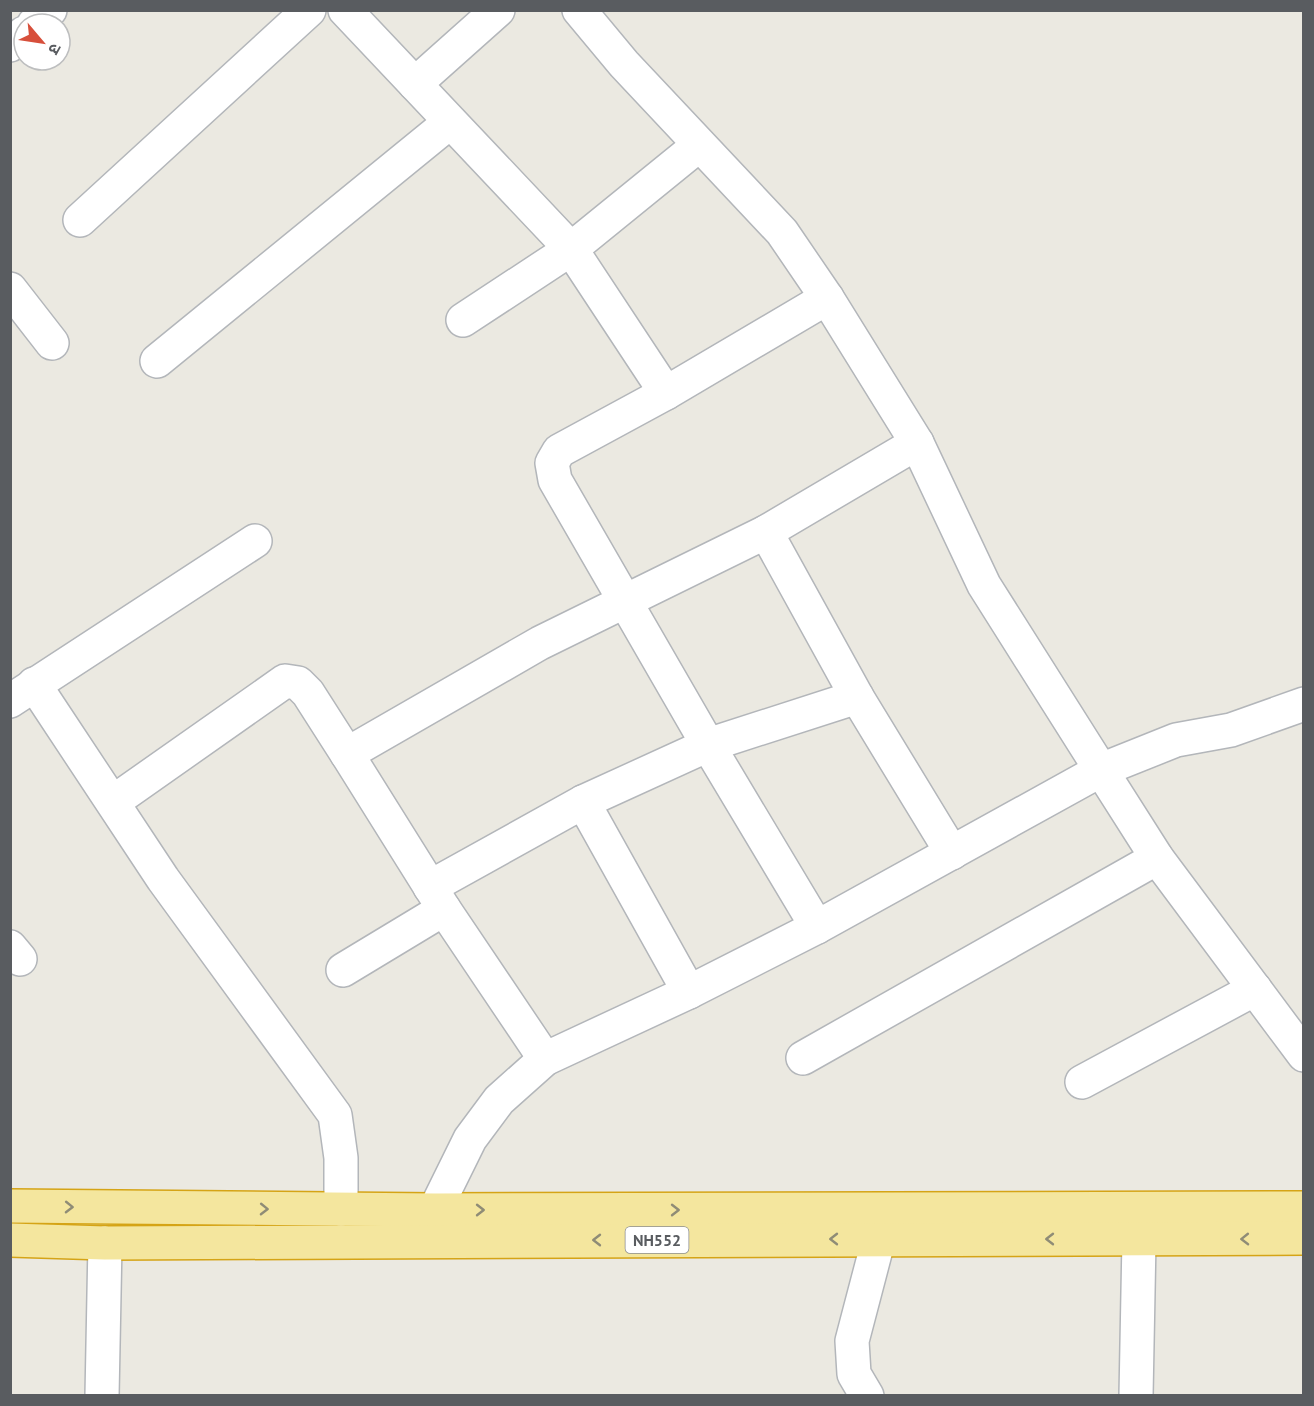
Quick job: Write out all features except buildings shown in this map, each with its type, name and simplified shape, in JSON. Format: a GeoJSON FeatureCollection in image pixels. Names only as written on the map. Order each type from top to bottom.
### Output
{"type":"FeatureCollection","features":[{"type":"Feature","properties":{"kind":"highway","name":"NH552"},"geometry":{"type":"LineString","coordinates":[[10,1206],[435,1210],[1304,1208]]}},
{"type":"Feature","properties":{"kind":"highway","name":"NH552"},"geometry":{"type":"LineString","coordinates":[[10,1240],[105,1243],[1304,1238]]}},
{"type":"Feature","properties":{"kind":"street"},"geometry":{"type":"LineString","coordinates":[[80,220],[309,10]]}},
{"type":"Feature","properties":{"kind":"street"},"geometry":{"type":"LineString","coordinates":[[345,10],[570,249],[666,393]]}},
{"type":"Feature","properties":{"kind":"street"},"geometry":{"type":"LineString","coordinates":[[415,84],[498,10]]}},
{"type":"Feature","properties":{"kind":"street"},"geometry":{"type":"LineString","coordinates":[[579,10],[699,145],[782,232],[827,298],[917,443],[984,585],[1101,770],[1157,858],[1304,1055]]}},
{"type":"Feature","properties":{"kind":"street"},"geometry":{"type":"LineString","coordinates":[[157,361],[450,122]]}},
{"type":"Feature","properties":{"kind":"street"},"geometry":{"type":"LineString","coordinates":[[463,320],[570,249],[699,145]]}},
{"type":"Feature","properties":{"kind":"street"},"geometry":{"type":"LineString","coordinates":[[10,289],[52,343]]}},
{"type":"Feature","properties":{"kind":"street"},"geometry":{"type":"LineString","coordinates":[[817,927],[623,600],[555,480],[552,463],[559,451],[666,393],[827,298]]}},
{"type":"Feature","properties":{"kind":"street"},"geometry":{"type":"LineString","coordinates":[[347,754],[540,643],[623,600],[766,532],[917,443]]}},
{"type":"Feature","properties":{"kind":"street"},"geometry":{"type":"LineString","coordinates":[[766,532],[857,697],[952,853]]}},
{"type":"Feature","properties":{"kind":"street"},"geometry":{"type":"LineString","coordinates":[[255,541],[22,693],[113,802],[163,879],[335,1115],[341,1158],[341,1209]]}},
{"type":"Feature","properties":{"kind":"street"},"geometry":{"type":"LineString","coordinates":[[113,802],[285,681],[298,683],[308,693],[437,898],[545,1059]]}},
{"type":"Feature","properties":{"kind":"street"},"geometry":{"type":"LineString","coordinates":[[344,970],[437,898],[583,802],[708,745],[857,697]]}},
{"type":"Feature","properties":{"kind":"street"},"geometry":{"type":"LineString","coordinates":[[435,1210],[470,1139],[499,1100],[545,1059],[689,992],[817,927],[1101,770],[1176,740],[1231,730],[1304,704]]}},
{"type":"Feature","properties":{"kind":"street"},"geometry":{"type":"LineString","coordinates":[[583,802],[689,992]]}},
{"type":"Feature","properties":{"kind":"street"},"geometry":{"type":"LineString","coordinates":[[803,1058],[1157,858]]}},
{"type":"Feature","properties":{"kind":"street"},"geometry":{"type":"LineString","coordinates":[[1082,1082],[1255,989]]}},
{"type":"Feature","properties":{"kind":"street"},"geometry":{"type":"LineString","coordinates":[[867,1395],[854,1374],[852,1341],[879,1238]]}},
{"type":"Feature","properties":{"kind":"street"},"geometry":{"type":"LineString","coordinates":[[1136,1395],[1139,1240]]}},
{"type":"Feature","properties":{"kind":"street"},"geometry":{"type":"LineString","coordinates":[[102,1395],[105,1243]]}}]}
